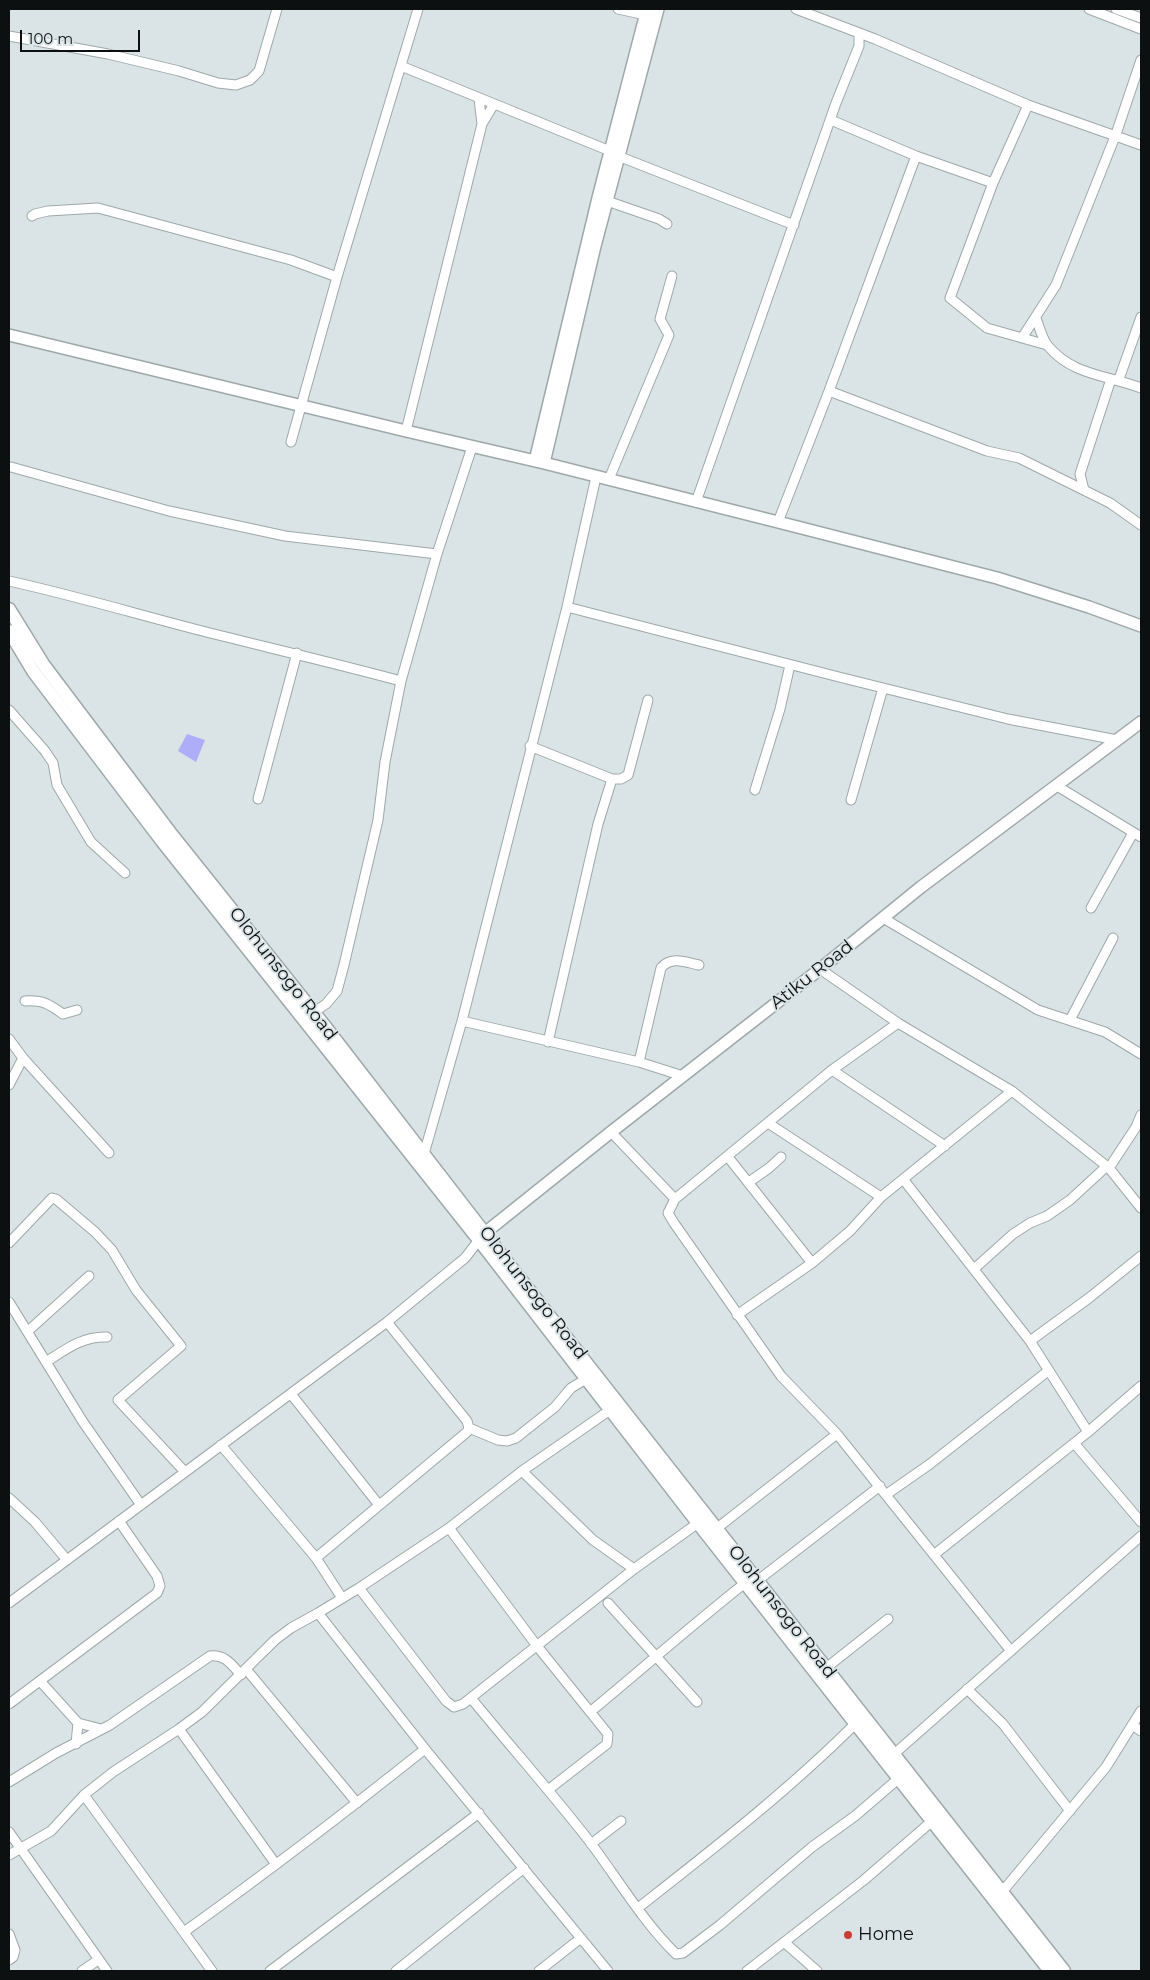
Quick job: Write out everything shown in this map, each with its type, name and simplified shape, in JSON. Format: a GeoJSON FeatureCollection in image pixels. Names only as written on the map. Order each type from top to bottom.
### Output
{"type":"FeatureCollection","features":[{"type":"Feature","properties":{"kind":"main road","name":"Olohunsogo Road"},"geometry":{"type":"LineString","coordinates":[[9,609],[97,746],[162,841],[483,1236],[509,1264],[716,1529],[751,1582],[898,1779],[1050,1971]]}},
{"type":"Feature","properties":{"kind":"main road","name":"Olohunsogo Road"},"geometry":{"type":"LineString","coordinates":[[9,631],[33,671],[97,746],[314,1012],[424,1154],[586,1379],[698,1523],[826,1668],[1064,1971]]}},
{"type":"Feature","properties":{"kind":"street"},"geometry":{"type":"LineString","coordinates":[[9,36],[108,54],[179,71],[218,83],[236,85],[250,80],[259,71],[277,9]]}},
{"type":"Feature","properties":{"kind":"street"},"geometry":{"type":"LineString","coordinates":[[291,442],[337,277],[418,9]]}},
{"type":"Feature","properties":{"kind":"street"},"geometry":{"type":"LineString","coordinates":[[540,462],[614,153],[652,13],[618,9]]}},
{"type":"Feature","properties":{"kind":"street"},"geometry":{"type":"LineString","coordinates":[[796,9],[875,39],[1028,105],[1116,134],[1141,145]]}},
{"type":"Feature","properties":{"kind":"street"},"geometry":{"type":"LineString","coordinates":[[1089,9],[1141,29]]}},
{"type":"Feature","properties":{"kind":"street"},"geometry":{"type":"LineString","coordinates":[[1116,9],[1141,18]]}},
{"type":"Feature","properties":{"kind":"street"},"geometry":{"type":"LineString","coordinates":[[696,502],[859,46],[859,34]]}},
{"type":"Feature","properties":{"kind":"street"},"geometry":{"type":"LineString","coordinates":[[859,46],[875,39]]}},
{"type":"Feature","properties":{"kind":"street"},"geometry":{"type":"LineString","coordinates":[[1022,338],[1056,285],[1116,134],[1141,60]]}},
{"type":"Feature","properties":{"kind":"street"},"geometry":{"type":"LineString","coordinates":[[401,66],[794,225]]}},
{"type":"Feature","properties":{"kind":"street"},"geometry":{"type":"LineString","coordinates":[[479,99],[482,124]]}},
{"type":"Feature","properties":{"kind":"street"},"geometry":{"type":"LineString","coordinates":[[406,431],[482,124],[494,104]]}},
{"type":"Feature","properties":{"kind":"street"},"geometry":{"type":"LineString","coordinates":[[1028,105],[993,183],[950,298],[988,328],[1047,345]]}},
{"type":"Feature","properties":{"kind":"street"},"geometry":{"type":"LineString","coordinates":[[831,120],[916,156],[993,183]]}},
{"type":"Feature","properties":{"kind":"street"},"geometry":{"type":"LineString","coordinates":[[540,462],[607,201],[614,153]]}},
{"type":"Feature","properties":{"kind":"street"},"geometry":{"type":"LineString","coordinates":[[778,522],[829,391],[916,156]]}},
{"type":"Feature","properties":{"kind":"street"},"geometry":{"type":"LineString","coordinates":[[607,201],[659,218],[667,224]]}},
{"type":"Feature","properties":{"kind":"street"},"geometry":{"type":"LineString","coordinates":[[32,216],[48,211],[98,208],[291,260],[337,277]]}},
{"type":"Feature","properties":{"kind":"street"},"geometry":{"type":"LineString","coordinates":[[609,479],[670,335],[660,319],[672,276]]}},
{"type":"Feature","properties":{"kind":"street"},"geometry":{"type":"LineString","coordinates":[[1084,490],[1080,474],[1115,379],[1141,317]]}},
{"type":"Feature","properties":{"kind":"street"},"geometry":{"type":"LineString","coordinates":[[1036,318],[1047,345],[1066,363],[1075,368],[1141,388]]}},
{"type":"Feature","properties":{"kind":"street"},"geometry":{"type":"LineString","coordinates":[[9,335],[540,462],[997,578],[1089,607],[1141,626]]}},
{"type":"Feature","properties":{"kind":"street"},"geometry":{"type":"LineString","coordinates":[[829,391],[987,451],[1019,458],[1110,503],[1141,525]]}},
{"type":"Feature","properties":{"kind":"street"},"geometry":{"type":"LineString","coordinates":[[314,1012],[326,1004],[337,991],[378,820],[386,762],[401,681],[437,554],[472,447]]}},
{"type":"Feature","properties":{"kind":"street"},"geometry":{"type":"LineString","coordinates":[[11,467],[169,511],[285,536],[437,554]]}},
{"type":"Feature","properties":{"kind":"street"},"geometry":{"type":"LineString","coordinates":[[1063,481],[1080,474]]}},
{"type":"Feature","properties":{"kind":"street"},"geometry":{"type":"LineString","coordinates":[[424,1154],[462,1021],[530,746],[567,607],[596,477]]}},
{"type":"Feature","properties":{"kind":"street"},"geometry":{"type":"LineString","coordinates":[[9,581],[401,681]]}},
{"type":"Feature","properties":{"kind":"street"},"geometry":{"type":"LineString","coordinates":[[567,607],[883,688],[1008,718],[1117,740]]}},
{"type":"Feature","properties":{"kind":"street"},"geometry":{"type":"LineString","coordinates":[[258,799],[296,653]]}},
{"type":"Feature","properties":{"kind":"street"},"geometry":{"type":"LineString","coordinates":[[755,790],[780,709],[790,664]]}},
{"type":"Feature","properties":{"kind":"street"},"geometry":{"type":"LineString","coordinates":[[852,800],[883,688]]}},
{"type":"Feature","properties":{"kind":"street"},"geometry":{"type":"LineString","coordinates":[[530,746],[612,779],[621,779],[628,776],[648,700]]}},
{"type":"Feature","properties":{"kind":"street"},"geometry":{"type":"LineString","coordinates":[[9,710],[45,751],[53,763],[57,785],[91,842],[125,873]]}},
{"type":"Feature","properties":{"kind":"street","name":"Atiku Road"},"geometry":{"type":"LineString","coordinates":[[483,1236],[611,1132],[917,891],[1141,722]]}},
{"type":"Feature","properties":{"kind":"street"},"geometry":{"type":"LineString","coordinates":[[548,1042],[598,824],[612,779]]}},
{"type":"Feature","properties":{"kind":"street"},"geometry":{"type":"LineString","coordinates":[[1057,786],[1137,835],[1090,908]]}},
{"type":"Feature","properties":{"kind":"street"},"geometry":{"type":"LineString","coordinates":[[883,918],[1038,1010],[1106,1032],[1141,1054]]}},
{"type":"Feature","properties":{"kind":"street"},"geometry":{"type":"LineString","coordinates":[[1070,1020],[1113,938]]}},
{"type":"Feature","properties":{"kind":"street"},"geometry":{"type":"LineString","coordinates":[[639,1062],[661,968],[665,963],[673,960],[698,965]]}},
{"type":"Feature","properties":{"kind":"street"},"geometry":{"type":"LineString","coordinates":[[820,969],[898,1023],[1012,1091],[1108,1167],[1141,1208]]}},
{"type":"Feature","properties":{"kind":"street"},"geometry":{"type":"LineString","coordinates":[[25,1001],[39,1000],[63,1014],[77,1010]]}},
{"type":"Feature","properties":{"kind":"street"},"geometry":{"type":"LineString","coordinates":[[462,1021],[639,1062],[683,1076]]}},
{"type":"Feature","properties":{"kind":"street"},"geometry":{"type":"LineString","coordinates":[[898,1023],[832,1070],[675,1200],[668,1213],[781,1376],[837,1434],[1011,1651]]}},
{"type":"Feature","properties":{"kind":"street"},"geometry":{"type":"LineString","coordinates":[[9,1039],[23,1058],[109,1153]]}},
{"type":"Feature","properties":{"kind":"street"},"geometry":{"type":"LineString","coordinates":[[9,1085],[23,1058]]}},
{"type":"Feature","properties":{"kind":"street"},"geometry":{"type":"LineString","coordinates":[[832,1070],[945,1146]]}},
{"type":"Feature","properties":{"kind":"street"},"geometry":{"type":"LineString","coordinates":[[737,1315],[812,1262],[850,1231],[881,1197],[1012,1091]]}},
{"type":"Feature","properties":{"kind":"street"},"geometry":{"type":"LineString","coordinates":[[974,1269],[1013,1234],[1030,1223],[1047,1216],[1070,1200],[1108,1167],[1136,1127],[1141,1115]]}},
{"type":"Feature","properties":{"kind":"street"},"geometry":{"type":"LineString","coordinates":[[768,1123],[881,1197]]}},
{"type":"Feature","properties":{"kind":"street"},"geometry":{"type":"LineString","coordinates":[[611,1132],[675,1200]]}},
{"type":"Feature","properties":{"kind":"street"},"geometry":{"type":"LineString","coordinates":[[728,1157],[812,1262]]}},
{"type":"Feature","properties":{"kind":"street"},"geometry":{"type":"LineString","coordinates":[[749,1182],[781,1157]]}},
{"type":"Feature","properties":{"kind":"street"},"geometry":{"type":"LineString","coordinates":[[903,1179],[1030,1341],[1088,1432]]}},
{"type":"Feature","properties":{"kind":"street"},"geometry":{"type":"LineString","coordinates":[[9,1243],[52,1198],[75,1214],[112,1250],[136,1290],[181,1346],[118,1400],[185,1472]]}},
{"type":"Feature","properties":{"kind":"street"},"geometry":{"type":"LineString","coordinates":[[9,1604],[387,1322],[466,1258],[483,1236]]}},
{"type":"Feature","properties":{"kind":"street"},"geometry":{"type":"LineString","coordinates":[[1030,1341],[1089,1298],[1141,1256]]}},
{"type":"Feature","properties":{"kind":"street"},"geometry":{"type":"LineString","coordinates":[[28,1331],[89,1276]]}},
{"type":"Feature","properties":{"kind":"street"},"geometry":{"type":"LineString","coordinates":[[9,1302],[83,1422],[141,1505]]}},
{"type":"Feature","properties":{"kind":"street"},"geometry":{"type":"LineString","coordinates":[[316,1558],[467,1432],[469,1428],[467,1421],[387,1322]]}},
{"type":"Feature","properties":{"kind":"street"},"geometry":{"type":"LineString","coordinates":[[46,1362],[77,1342],[89,1338],[107,1337]]}},
{"type":"Feature","properties":{"kind":"street"},"geometry":{"type":"LineString","coordinates":[[886,1494],[930,1464],[1048,1371]]}},
{"type":"Feature","properties":{"kind":"street"},"geometry":{"type":"LineString","coordinates":[[469,1428],[498,1440],[516,1438],[555,1407],[571,1388],[586,1379]]}},
{"type":"Feature","properties":{"kind":"street"},"geometry":{"type":"LineString","coordinates":[[935,1554],[1088,1432],[1141,1386]]}},
{"type":"Feature","properties":{"kind":"street"},"geometry":{"type":"LineString","coordinates":[[291,1394],[379,1505]]}},
{"type":"Feature","properties":{"kind":"street"},"geometry":{"type":"LineString","coordinates":[[9,1855],[51,1831],[84,1795],[113,1772],[202,1712],[275,1640],[290,1628],[318,1614],[449,1528],[522,1471],[610,1410]]}},
{"type":"Feature","properties":{"kind":"street"},"geometry":{"type":"LineString","coordinates":[[716,1529],[837,1434]]}},
{"type":"Feature","properties":{"kind":"street"},"geometry":{"type":"LineString","coordinates":[[1074,1443],[1141,1522]]}},
{"type":"Feature","properties":{"kind":"street"},"geometry":{"type":"LineString","coordinates":[[222,1445],[316,1558],[342,1598]]}},
{"type":"Feature","properties":{"kind":"street"},"geometry":{"type":"LineString","coordinates":[[522,1471],[592,1540],[634,1569]]}},
{"type":"Feature","properties":{"kind":"street"},"geometry":{"type":"LineString","coordinates":[[590,1712],[682,1633],[880,1486]]}},
{"type":"Feature","properties":{"kind":"street"},"geometry":{"type":"LineString","coordinates":[[9,1498],[35,1522],[67,1560]]}},
{"type":"Feature","properties":{"kind":"street"},"geometry":{"type":"LineString","coordinates":[[9,1704],[157,1594],[160,1586],[157,1576],[119,1521]]}},
{"type":"Feature","properties":{"kind":"street"},"geometry":{"type":"LineString","coordinates":[[359,1588],[446,1701],[454,1706],[463,1704],[471,1698],[634,1569],[698,1523]]}},
{"type":"Feature","properties":{"kind":"street"},"geometry":{"type":"LineString","coordinates":[[449,1528],[537,1646],[608,1734],[608,1744],[548,1790]]}},
{"type":"Feature","properties":{"kind":"street"},"geometry":{"type":"LineString","coordinates":[[893,1755],[1141,1536]]}},
{"type":"Feature","properties":{"kind":"street"},"geometry":{"type":"LineString","coordinates":[[608,1603],[697,1702]]}},
{"type":"Feature","properties":{"kind":"street"},"geometry":{"type":"LineString","coordinates":[[318,1614],[425,1749],[608,1971]]}},
{"type":"Feature","properties":{"kind":"street"},"geometry":{"type":"LineString","coordinates":[[826,1668],[888,1619]]}},
{"type":"Feature","properties":{"kind":"street"},"geometry":{"type":"LineString","coordinates":[[9,1782],[102,1729],[210,1656],[215,1656],[226,1658],[243,1672],[357,1803]]}},
{"type":"Feature","properties":{"kind":"street"},"geometry":{"type":"LineString","coordinates":[[40,1681],[78,1723],[102,1729]]}},
{"type":"Feature","properties":{"kind":"street"},"geometry":{"type":"LineString","coordinates":[[967,1689],[1004,1724],[1070,1811]]}},
{"type":"Feature","properties":{"kind":"street"},"geometry":{"type":"LineString","coordinates":[[471,1698],[548,1790],[638,1908],[676,1954],[683,1953],[812,1847],[856,1816],[898,1779]]}},
{"type":"Feature","properties":{"kind":"street"},"geometry":{"type":"LineString","coordinates":[[1002,1892],[1106,1766],[1141,1711]]}},
{"type":"Feature","properties":{"kind":"street"},"geometry":{"type":"LineString","coordinates":[[76,1744],[78,1723]]}},
{"type":"Feature","properties":{"kind":"street"},"geometry":{"type":"LineString","coordinates":[[638,1908],[767,1805],[818,1761],[856,1723]]}},
{"type":"Feature","properties":{"kind":"street"},"geometry":{"type":"LineString","coordinates":[[1132,1725],[1141,1731]]}},
{"type":"Feature","properties":{"kind":"street"},"geometry":{"type":"LineString","coordinates":[[179,1729],[275,1863]]}},
{"type":"Feature","properties":{"kind":"street"},"geometry":{"type":"LineString","coordinates":[[184,1932],[275,1863],[315,1836],[425,1749]]}},
{"type":"Feature","properties":{"kind":"street"},"geometry":{"type":"LineString","coordinates":[[84,1795],[212,1971]]}},
{"type":"Feature","properties":{"kind":"street"},"geometry":{"type":"LineString","coordinates":[[270,1971],[479,1813]]}},
{"type":"Feature","properties":{"kind":"street"},"geometry":{"type":"LineString","coordinates":[[591,1844],[621,1821]]}},
{"type":"Feature","properties":{"kind":"street"},"geometry":{"type":"LineString","coordinates":[[747,1971],[864,1880],[931,1822]]}},
{"type":"Feature","properties":{"kind":"street"},"geometry":{"type":"LineString","coordinates":[[9,1832],[107,1971]]}},
{"type":"Feature","properties":{"kind":"street"},"geometry":{"type":"LineString","coordinates":[[396,1971],[524,1868]]}},
{"type":"Feature","properties":{"kind":"street"},"geometry":{"type":"LineString","coordinates":[[9,1934],[15,1950],[13,1957],[9,1960]]}},
{"type":"Feature","properties":{"kind":"street"},"geometry":{"type":"LineString","coordinates":[[539,1971],[581,1938]]}},
{"type":"Feature","properties":{"kind":"street"},"geometry":{"type":"LineString","coordinates":[[784,1942],[817,1971]]}},
{"type":"Feature","properties":{"kind":"street"},"geometry":{"type":"LineString","coordinates":[[82,1971],[98,1960]]}},
{"type":"Feature","properties":{"kind":"water"},"geometry":{"type":"Polygon","coordinates":[[[187,734],[205,740],[196,762],[178,751],[187,734]]]}},
{"type":"Feature","properties":{"kind":"place","name":"Home"},"geometry":{"type":"Point","coordinates":[848,1935]}}]}
